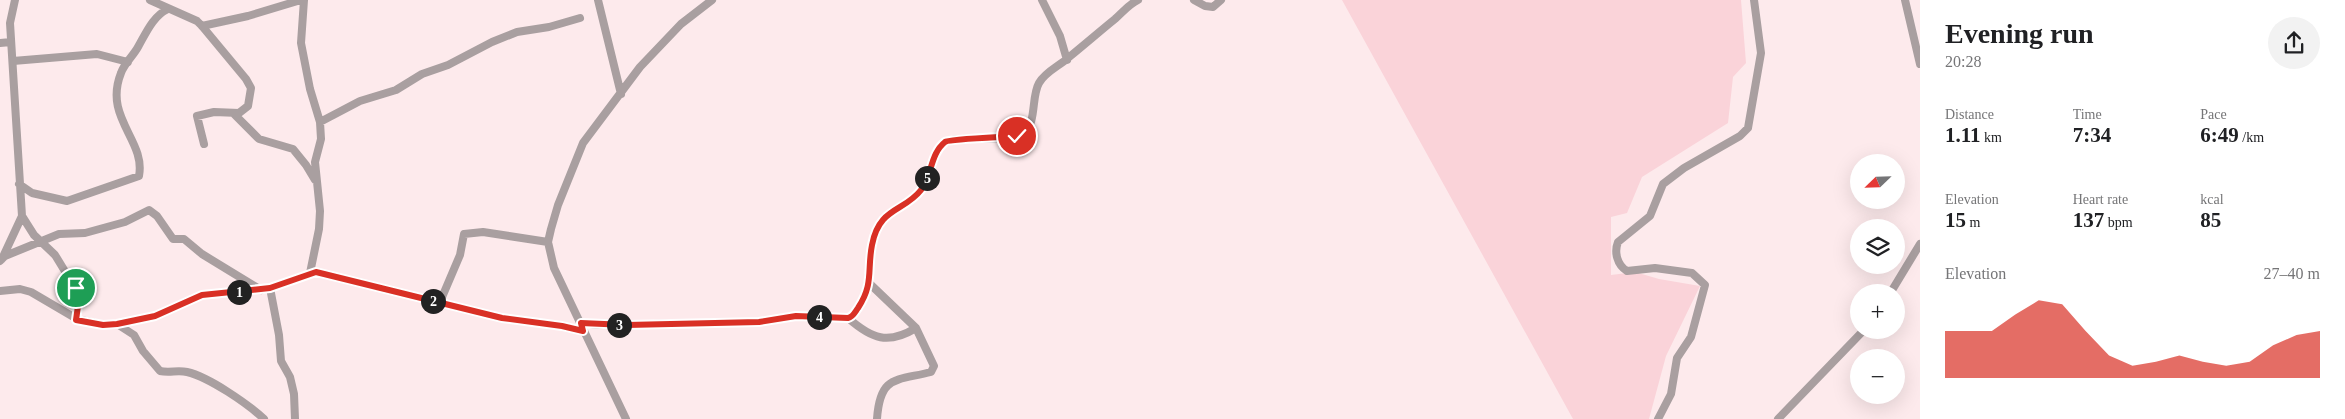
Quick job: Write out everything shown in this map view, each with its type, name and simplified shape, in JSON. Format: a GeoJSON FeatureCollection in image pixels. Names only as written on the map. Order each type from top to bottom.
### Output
{"type":"FeatureCollection","features":[{"type":"Feature","properties":{"kind":"street"},"geometry":{"type":"LineString","coordinates":[[15,0],[10,19],[22,216],[26,226],[55,255],[77,291],[76,320]]}},
{"type":"Feature","properties":{"kind":"street"},"geometry":{"type":"LineString","coordinates":[[150,0],[197,21],[251,88],[248,106],[243,111],[234,114],[214,112],[197,116],[204,144]]}},
{"type":"Feature","properties":{"kind":"street"},"geometry":{"type":"LineString","coordinates":[[202,26],[248,16],[302,0],[301,43],[310,89],[320,122],[321,139],[315,162],[320,211],[319,229],[310,273]]}},
{"type":"Feature","properties":{"kind":"street"},"geometry":{"type":"LineString","coordinates":[[598,0],[621,94]]}},
{"type":"Feature","properties":{"kind":"street"},"geometry":{"type":"LineString","coordinates":[[626,419],[554,268],[548,242],[558,205],[582,146],[634,74],[671,34],[712,0]]}},
{"type":"Feature","properties":{"kind":"street"},"geometry":{"type":"LineString","coordinates":[[1042,0],[1060,36],[1067,60]]}},
{"type":"Feature","properties":{"kind":"street"},"geometry":{"type":"LineString","coordinates":[[0,291],[20,289],[31,292],[76,320],[103,325],[155,316],[202,295],[262,290],[310,273],[327,274],[392,292],[502,318],[562,326],[759,322],[796,316],[852,317],[870,284],[872,246],[879,226],[891,211],[917,195],[923,188],[933,161],[945,143],[952,140],[975,140],[1011,136],[1024,132],[1031,119],[1039,83],[1126,8],[1138,0]]}},
{"type":"Feature","properties":{"kind":"street"},"geometry":{"type":"LineString","coordinates":[[1194,0],[1205,6],[1213,7],[1222,0]]}},
{"type":"Feature","properties":{"kind":"street"},"geometry":{"type":"LineString","coordinates":[[1658,419],[1671,394],[1677,358],[1691,337],[1705,285],[1692,273],[1655,268],[1629,271],[1624,269],[1619,263],[1616,247],[1618,242],[1650,216],[1663,184],[1684,168],[1734,140],[1748,128],[1761,54],[1754,0]]}},
{"type":"Feature","properties":{"kind":"street"},"geometry":{"type":"LineString","coordinates":[[1904,0],[1920,64]]}},
{"type":"Feature","properties":{"kind":"street"},"geometry":{"type":"LineString","coordinates":[[19,184],[32,193],[67,201],[139,176],[139,158],[119,116],[117,106],[118,83],[122,69],[150,26],[160,14],[168,9]]}},
{"type":"Feature","properties":{"kind":"street"},"geometry":{"type":"LineString","coordinates":[[320,122],[360,101],[396,90],[422,74],[448,65],[482,47],[517,32],[549,27],[580,18]]}},
{"type":"Feature","properties":{"kind":"street"},"geometry":{"type":"LineString","coordinates":[[0,43],[11,42]]}},
{"type":"Feature","properties":{"kind":"street"},"geometry":{"type":"LineString","coordinates":[[13,61],[97,54],[128,62]]}},
{"type":"Feature","properties":{"kind":"street"},"geometry":{"type":"LineString","coordinates":[[234,114],[259,139],[293,149],[306,165],[317,187]]}},
{"type":"Feature","properties":{"kind":"street"},"geometry":{"type":"LineString","coordinates":[[1,260],[40,241],[62,233],[83,234],[125,222],[144,212],[151,211],[173,239],[184,239],[202,254],[262,290]]}},
{"type":"Feature","properties":{"kind":"street"},"geometry":{"type":"LineString","coordinates":[[1,260],[22,216]]}},
{"type":"Feature","properties":{"kind":"street"},"geometry":{"type":"LineString","coordinates":[[440,302],[460,255],[464,234],[483,232],[548,242]]}},
{"type":"Feature","properties":{"kind":"street"},"geometry":{"type":"LineString","coordinates":[[1896,284],[1920,244]]}},
{"type":"Feature","properties":{"kind":"street"},"geometry":{"type":"LineString","coordinates":[[870,284],[916,328],[929,352],[933,370],[927,373],[898,378],[891,382],[879,401],[877,419]]}},
{"type":"Feature","properties":{"kind":"street"},"geometry":{"type":"LineString","coordinates":[[270,288],[279,335],[281,362],[290,377],[294,394],[295,419]]}},
{"type":"Feature","properties":{"kind":"street"},"geometry":{"type":"LineString","coordinates":[[848,318],[869,335],[876,337],[901,336],[916,328]]}},
{"type":"Feature","properties":{"kind":"street"},"geometry":{"type":"LineString","coordinates":[[117,324],[134,335],[143,351],[160,371],[187,372],[196,375],[234,396],[264,419]]}},
{"type":"Feature","properties":{"kind":"street"},"geometry":{"type":"LineString","coordinates":[[1778,419],[1855,339]]}},
{"type":"Feature","properties":{"kind":"shaded area"},"geometry":{"type":"Polygon","coordinates":[[[1342,0],[1741,0],[1746,63],[1733,77],[1728,123],[1642,177],[1627,213],[1611,217],[1611,275],[1635,272],[1659,279],[1700,286],[1666,356],[1649,419],[1573,419],[1342,0]]]}},
{"type":"Feature","properties":{"kind":"route"},"geometry":{"type":"LineString","coordinates":[[76,288],[79,299],[76,320],[103,325],[155,316],[186,300],[202,295],[262,290],[316,272],[392,292],[440,302],[456,308],[502,318],[562,326],[583,331],[581,323],[585,325],[695,324],[759,322],[796,316],[848,318],[852,317],[870,284],[872,246],[879,226],[891,211],[917,195],[923,188],[936,154],[945,143],[952,140],[1017,136]]}}]}
